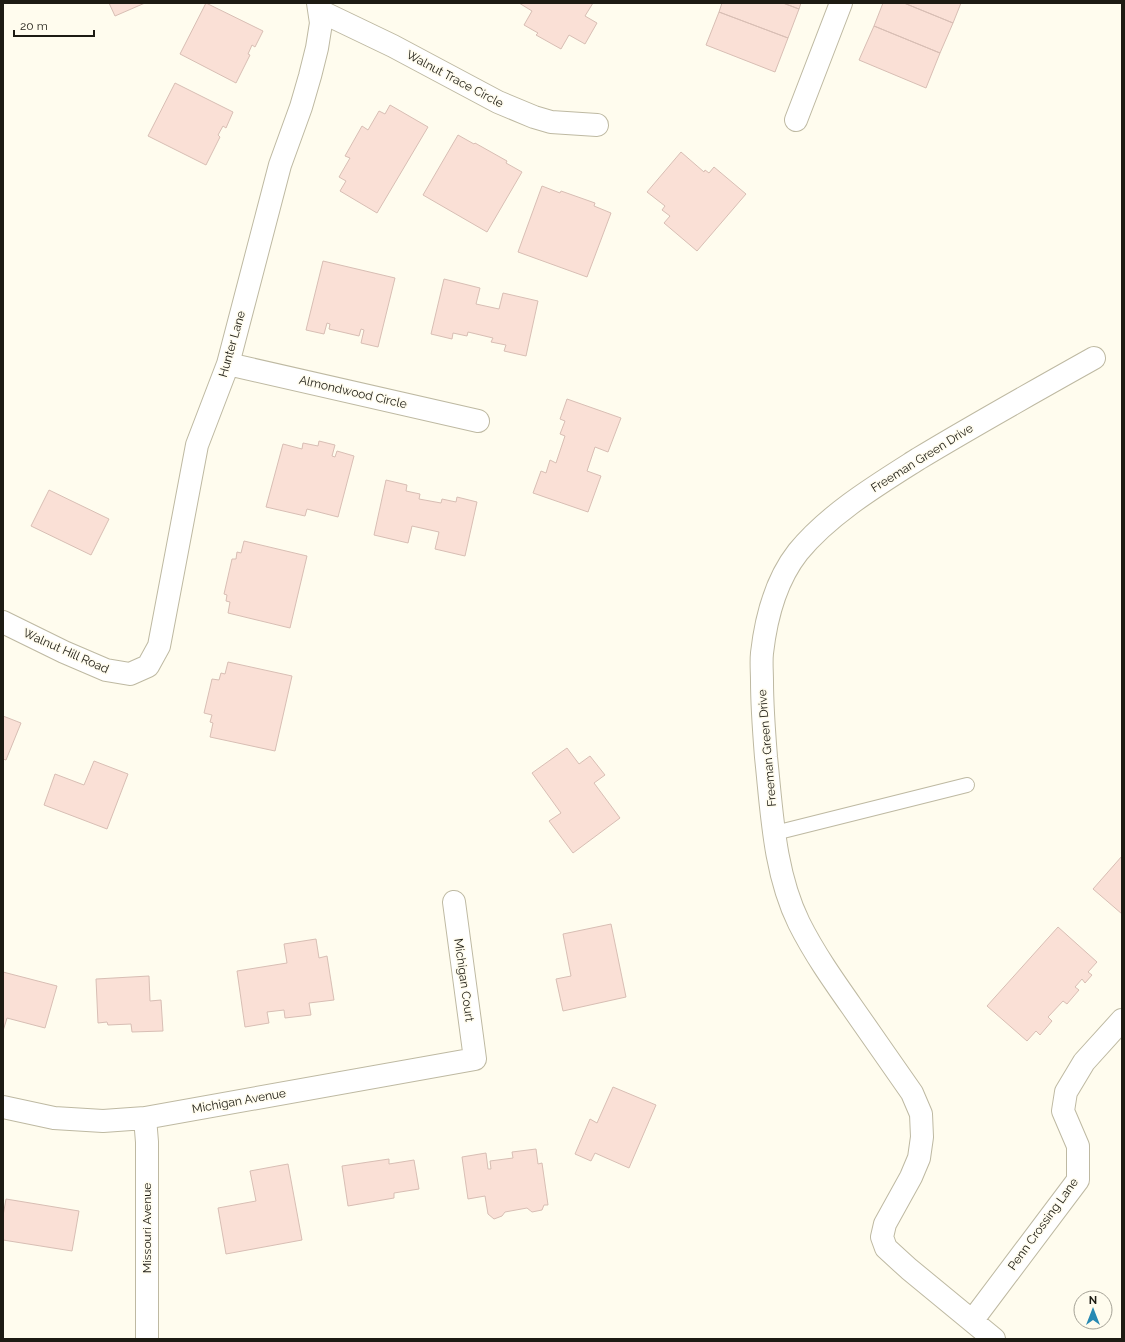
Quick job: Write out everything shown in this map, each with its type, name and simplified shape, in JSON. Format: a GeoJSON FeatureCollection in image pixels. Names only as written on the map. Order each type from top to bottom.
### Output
{"type":"FeatureCollection","features":[{"type":"Feature","properties":{"kind":"street"},"geometry":{"type":"LineString","coordinates":[[796,120],[841,3]]}},
{"type":"Feature","properties":{"kind":"street","name":"Walnut Trace Circle"},"geometry":{"type":"LineString","coordinates":[[319,7],[498,102],[534,117],[551,122],[597,125]]}},
{"type":"Feature","properties":{"kind":"street","name":"Hunter Lane"},"geometry":{"type":"LineString","coordinates":[[130,674],[148,666],[158,646],[197,445],[228,364],[280,165],[301,107],[310,76],[321,23],[319,7]]}},
{"type":"Feature","properties":{"kind":"street","name":"Freeman Green Drive"},"geometry":{"type":"LineString","coordinates":[[972,1320],[908,1269],[886,1248],[882,1237],[885,1224],[911,1177],[919,1158],[922,1137],[920,1114],[912,1093],[826,969],[800,924],[789,899],[781,874],[775,834],[762,711],[762,656],[765,629],[772,602],[783,576],[797,553],[816,532],[859,497],[882,481],[975,424],[1094,358]]}},
{"type":"Feature","properties":{"kind":"street","name":"Almondwood Circle"},"geometry":{"type":"LineString","coordinates":[[228,364],[478,421]]}},
{"type":"Feature","properties":{"kind":"street","name":"Walnut Hill Road"},"geometry":{"type":"LineString","coordinates":[[3,622],[64,652],[106,670],[130,674]]}},
{"type":"Feature","properties":{"kind":"street","name":"Michigan Court"},"geometry":{"type":"LineString","coordinates":[[454,902],[475,1058]]}},
{"type":"Feature","properties":{"kind":"street","name":"Penn Crossing Lane"},"geometry":{"type":"LineString","coordinates":[[972,1320],[1078,1180],[1078,1146],[1063,1112],[1066,1092],[1084,1062],[1122,1020]]}},
{"type":"Feature","properties":{"kind":"street","name":"Michigan Avenue"},"geometry":{"type":"LineString","coordinates":[[3,1107],[54,1118],[103,1121],[145,1118],[475,1058]]}},
{"type":"Feature","properties":{"kind":"street","name":"Missouri Avenue"},"geometry":{"type":"LineString","coordinates":[[145,1118],[147,1142],[147,1339]]}},
{"type":"Feature","properties":{"kind":"street"},"geometry":{"type":"LineString","coordinates":[[972,1320],[994,1339]]}},
{"type":"Feature","properties":{"kind":"lane"},"geometry":{"type":"LineString","coordinates":[[775,834],[967,785]]}},
{"type":"Feature","properties":{"kind":"building"},"geometry":{"type":"Polygon","coordinates":[[[109,3],[145,3],[115,16],[109,3]]]}},
{"type":"Feature","properties":{"kind":"building"},"geometry":{"type":"Polygon","coordinates":[[[206,3],[263,31],[255,47],[252,45],[248,54],[250,55],[236,83],[180,54],[206,3]]]}},
{"type":"Feature","properties":{"kind":"building"},"geometry":{"type":"Polygon","coordinates":[[[519,3],[593,3],[585,16],[597,23],[585,44],[569,35],[561,49],[536,35],[538,33],[524,25],[532,11],[519,3]]]}},
{"type":"Feature","properties":{"kind":"building"},"geometry":{"type":"Polygon","coordinates":[[[722,3],[783,3],[799,9],[788,38],[719,12],[722,3]]]}},
{"type":"Feature","properties":{"kind":"building"},"geometry":{"type":"Polygon","coordinates":[[[783,3],[801,3],[799,9],[783,3]]]}},
{"type":"Feature","properties":{"kind":"building"},"geometry":{"type":"Polygon","coordinates":[[[883,3],[904,3],[953,23],[940,53],[874,26],[883,3]]]}},
{"type":"Feature","properties":{"kind":"building"},"geometry":{"type":"Polygon","coordinates":[[[904,3],[961,3],[953,23],[904,3]]]}},
{"type":"Feature","properties":{"kind":"building"},"geometry":{"type":"Polygon","coordinates":[[[719,12],[788,38],[775,72],[706,45],[719,12]]]}},
{"type":"Feature","properties":{"kind":"building"},"geometry":{"type":"Polygon","coordinates":[[[874,26],[940,53],[926,88],[859,60],[874,26]]]}},
{"type":"Feature","properties":{"kind":"building"},"geometry":{"type":"Polygon","coordinates":[[[175,83],[233,112],[226,128],[223,126],[218,135],[220,137],[206,165],[148,136],[175,83]]]}},
{"type":"Feature","properties":{"kind":"building"},"geometry":{"type":"Polygon","coordinates":[[[390,105],[428,127],[377,213],[340,191],[346,181],[339,177],[350,158],[345,156],[362,126],[368,130],[379,111],[385,114],[390,105]]]}},
{"type":"Feature","properties":{"kind":"building"},"geometry":{"type":"Polygon","coordinates":[[[458,135],[507,161],[506,163],[522,172],[487,232],[423,195],[458,135]]]}},
{"type":"Feature","properties":{"kind":"building"},"geometry":{"type":"Polygon","coordinates":[[[681,152],[704,172],[705,170],[709,173],[714,167],[746,194],[697,251],[664,223],[670,216],[662,210],[665,206],[647,192],[681,152]]]}},
{"type":"Feature","properties":{"kind":"building"},"geometry":{"type":"Polygon","coordinates":[[[542,186],[595,203],[594,206],[611,213],[587,277],[518,252],[542,186]]]}},
{"type":"Feature","properties":{"kind":"building"},"geometry":{"type":"Polygon","coordinates":[[[323,261],[395,278],[378,347],[361,343],[364,330],[361,329],[359,336],[329,329],[330,324],[327,323],[324,334],[306,330],[323,261]]]}},
{"type":"Feature","properties":{"kind":"building"},"geometry":{"type":"Polygon","coordinates":[[[444,279],[480,288],[476,304],[499,309],[503,293],[538,301],[526,356],[504,351],[506,345],[491,342],[493,338],[468,332],[467,336],[453,333],[452,339],[431,334],[444,279]]]}},
{"type":"Feature","properties":{"kind":"building"},"geometry":{"type":"Polygon","coordinates":[[[567,399],[621,418],[608,452],[595,447],[587,471],[601,476],[588,512],[533,493],[541,471],[546,473],[550,460],[556,463],[565,436],[560,434],[565,421],[560,419],[567,399]]]}},
{"type":"Feature","properties":{"kind":"building"},"geometry":{"type":"Polygon","coordinates":[[[319,441],[335,445],[332,456],[335,457],[337,451],[354,456],[338,517],[307,509],[305,516],[266,507],[283,444],[302,449],[303,443],[318,446],[319,441]]]}},
{"type":"Feature","properties":{"kind":"building"},"geometry":{"type":"Polygon","coordinates":[[[386,480],[407,485],[406,491],[420,494],[419,499],[441,503],[442,499],[456,502],[457,497],[477,502],[465,556],[435,549],[439,532],[412,526],[408,543],[374,535],[386,480]]]}},
{"type":"Feature","properties":{"kind":"building"},"geometry":{"type":"Polygon","coordinates":[[[49,490],[109,519],[91,555],[31,526],[49,490]]]}},
{"type":"Feature","properties":{"kind":"building"},"geometry":{"type":"Polygon","coordinates":[[[244,541],[307,556],[290,628],[228,613],[230,602],[226,601],[227,595],[224,594],[232,559],[236,559],[237,552],[241,553],[244,541]]]}},
{"type":"Feature","properties":{"kind":"building"},"geometry":{"type":"Polygon","coordinates":[[[228,662],[292,676],[275,751],[210,737],[213,723],[210,722],[212,715],[204,713],[212,679],[219,680],[221,673],[225,674],[228,662]]]}},
{"type":"Feature","properties":{"kind":"building"},"geometry":{"type":"Polygon","coordinates":[[[3,716],[21,723],[6,760],[3,759],[3,716]]]}},
{"type":"Feature","properties":{"kind":"building"},"geometry":{"type":"Polygon","coordinates":[[[567,748],[579,764],[590,756],[605,775],[594,783],[620,818],[573,853],[549,821],[561,813],[532,773],[567,748]]]}},
{"type":"Feature","properties":{"kind":"building"},"geometry":{"type":"Polygon","coordinates":[[[94,761],[128,774],[107,829],[44,805],[55,774],[84,785],[94,761]]]}},
{"type":"Feature","properties":{"kind":"building"},"geometry":{"type":"Polygon","coordinates":[[[1122,856],[1122,914],[1093,889],[1122,856]]]}},
{"type":"Feature","properties":{"kind":"building"},"geometry":{"type":"Polygon","coordinates":[[[611,924],[626,997],[563,1011],[556,979],[571,976],[563,934],[611,924]]]}},
{"type":"Feature","properties":{"kind":"building"},"geometry":{"type":"Polygon","coordinates":[[[1058,927],[1097,962],[1088,972],[1092,975],[1085,983],[1082,979],[1075,987],[1079,990],[1067,1004],[1063,1001],[1048,1017],[1052,1021],[1040,1035],[1036,1031],[1027,1041],[987,1006],[1058,927]]]}},
{"type":"Feature","properties":{"kind":"building"},"geometry":{"type":"Polygon","coordinates":[[[316,939],[319,958],[327,956],[334,1000],[309,1003],[311,1015],[285,1018],[284,1010],[267,1012],[269,1023],[245,1027],[237,971],[287,963],[284,944],[316,939]]]}},
{"type":"Feature","properties":{"kind":"building"},"geometry":{"type":"Polygon","coordinates":[[[3,972],[57,986],[45,1028],[7,1018],[3,1031],[3,972]]]}},
{"type":"Feature","properties":{"kind":"building"},"geometry":{"type":"Polygon","coordinates":[[[149,976],[150,1001],[161,1000],[163,1031],[132,1032],[131,1024],[108,1025],[107,1022],[98,1023],[96,979],[149,976]]]}},
{"type":"Feature","properties":{"kind":"building"},"geometry":{"type":"Polygon","coordinates":[[[613,1087],[656,1105],[629,1168],[595,1153],[591,1161],[575,1154],[590,1119],[597,1123],[613,1087]]]}},
{"type":"Feature","properties":{"kind":"building"},"geometry":{"type":"Polygon","coordinates":[[[536,1149],[538,1164],[542,1163],[548,1205],[544,1205],[542,1210],[532,1212],[527,1208],[505,1212],[502,1216],[494,1219],[488,1214],[485,1196],[468,1199],[462,1157],[486,1153],[488,1169],[491,1169],[490,1161],[513,1158],[512,1152],[536,1149]]]}},
{"type":"Feature","properties":{"kind":"building"},"geometry":{"type":"Polygon","coordinates":[[[389,1159],[389,1164],[414,1160],[419,1189],[394,1193],[394,1198],[348,1206],[342,1166],[389,1159]]]}},
{"type":"Feature","properties":{"kind":"building"},"geometry":{"type":"Polygon","coordinates":[[[288,1164],[302,1240],[226,1254],[218,1208],[256,1201],[250,1171],[288,1164]]]}},
{"type":"Feature","properties":{"kind":"building"},"geometry":{"type":"Polygon","coordinates":[[[6,1199],[79,1211],[72,1251],[3,1240],[3,1216],[6,1199]]]}}]}
